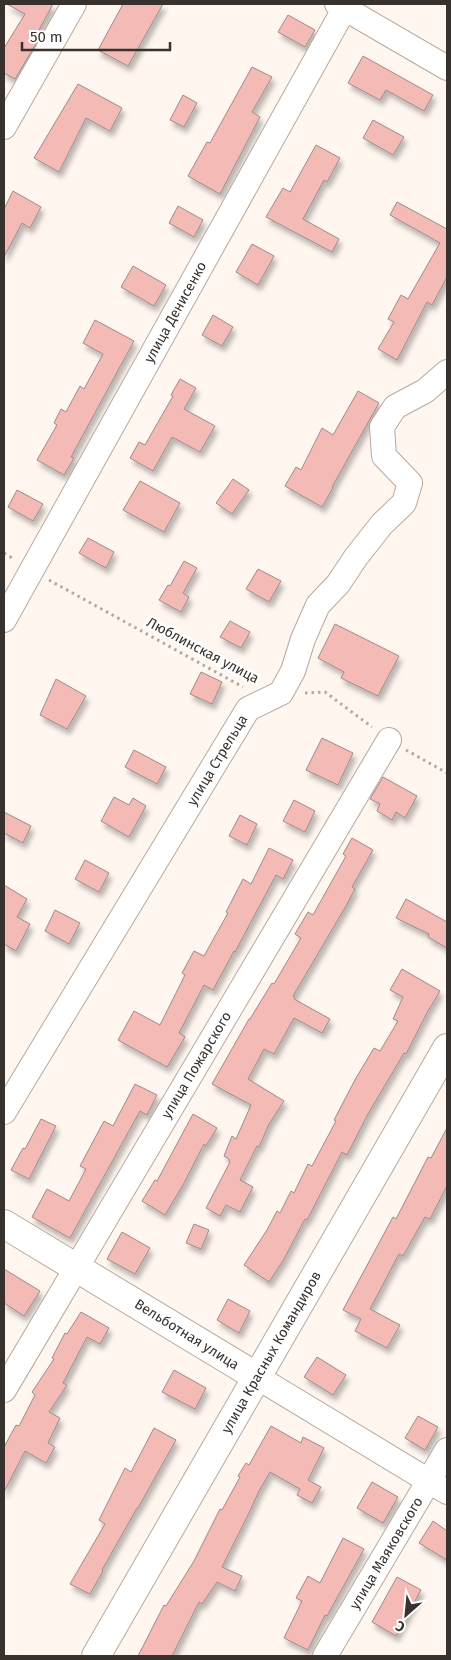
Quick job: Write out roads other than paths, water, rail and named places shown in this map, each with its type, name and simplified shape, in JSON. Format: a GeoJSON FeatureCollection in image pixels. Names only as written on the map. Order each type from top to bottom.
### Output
{"type":"FeatureCollection","features":[{"type":"Feature","properties":{"kind":"street"},"geometry":{"type":"LineString","coordinates":[[4,127],[74,4]]}},
{"type":"Feature","properties":{"kind":"street"},"geometry":{"type":"LineString","coordinates":[[343,5],[447,68]]}},
{"type":"Feature","properties":{"kind":"street","name":"улица Денисенко"},"geometry":{"type":"LineString","coordinates":[[4,620],[343,5]]}},
{"type":"Feature","properties":{"kind":"street","name":"улица Стрельца"},"geometry":{"type":"LineString","coordinates":[[4,1112],[248,709],[281,694],[293,671],[303,639],[318,604],[338,584],[356,556],[382,524],[404,503],[410,483],[384,456],[382,426],[395,407],[425,391],[447,372]]}},
{"type":"Feature","properties":{"kind":"street","name":"улица Пожарского"},"geometry":{"type":"LineString","coordinates":[[4,1390],[389,740]]}},
{"type":"Feature","properties":{"kind":"street","name":"улица Красных Командиров"},"geometry":{"type":"LineString","coordinates":[[96,1656],[447,1048]]}},
{"type":"Feature","properties":{"kind":"street","name":"Вельботная улица"},"geometry":{"type":"LineString","coordinates":[[4,1224],[438,1486]]}},
{"type":"Feature","properties":{"kind":"street","name":"улица Маяковского"},"geometry":{"type":"LineString","coordinates":[[325,1656],[438,1486],[447,1450]]}}]}
